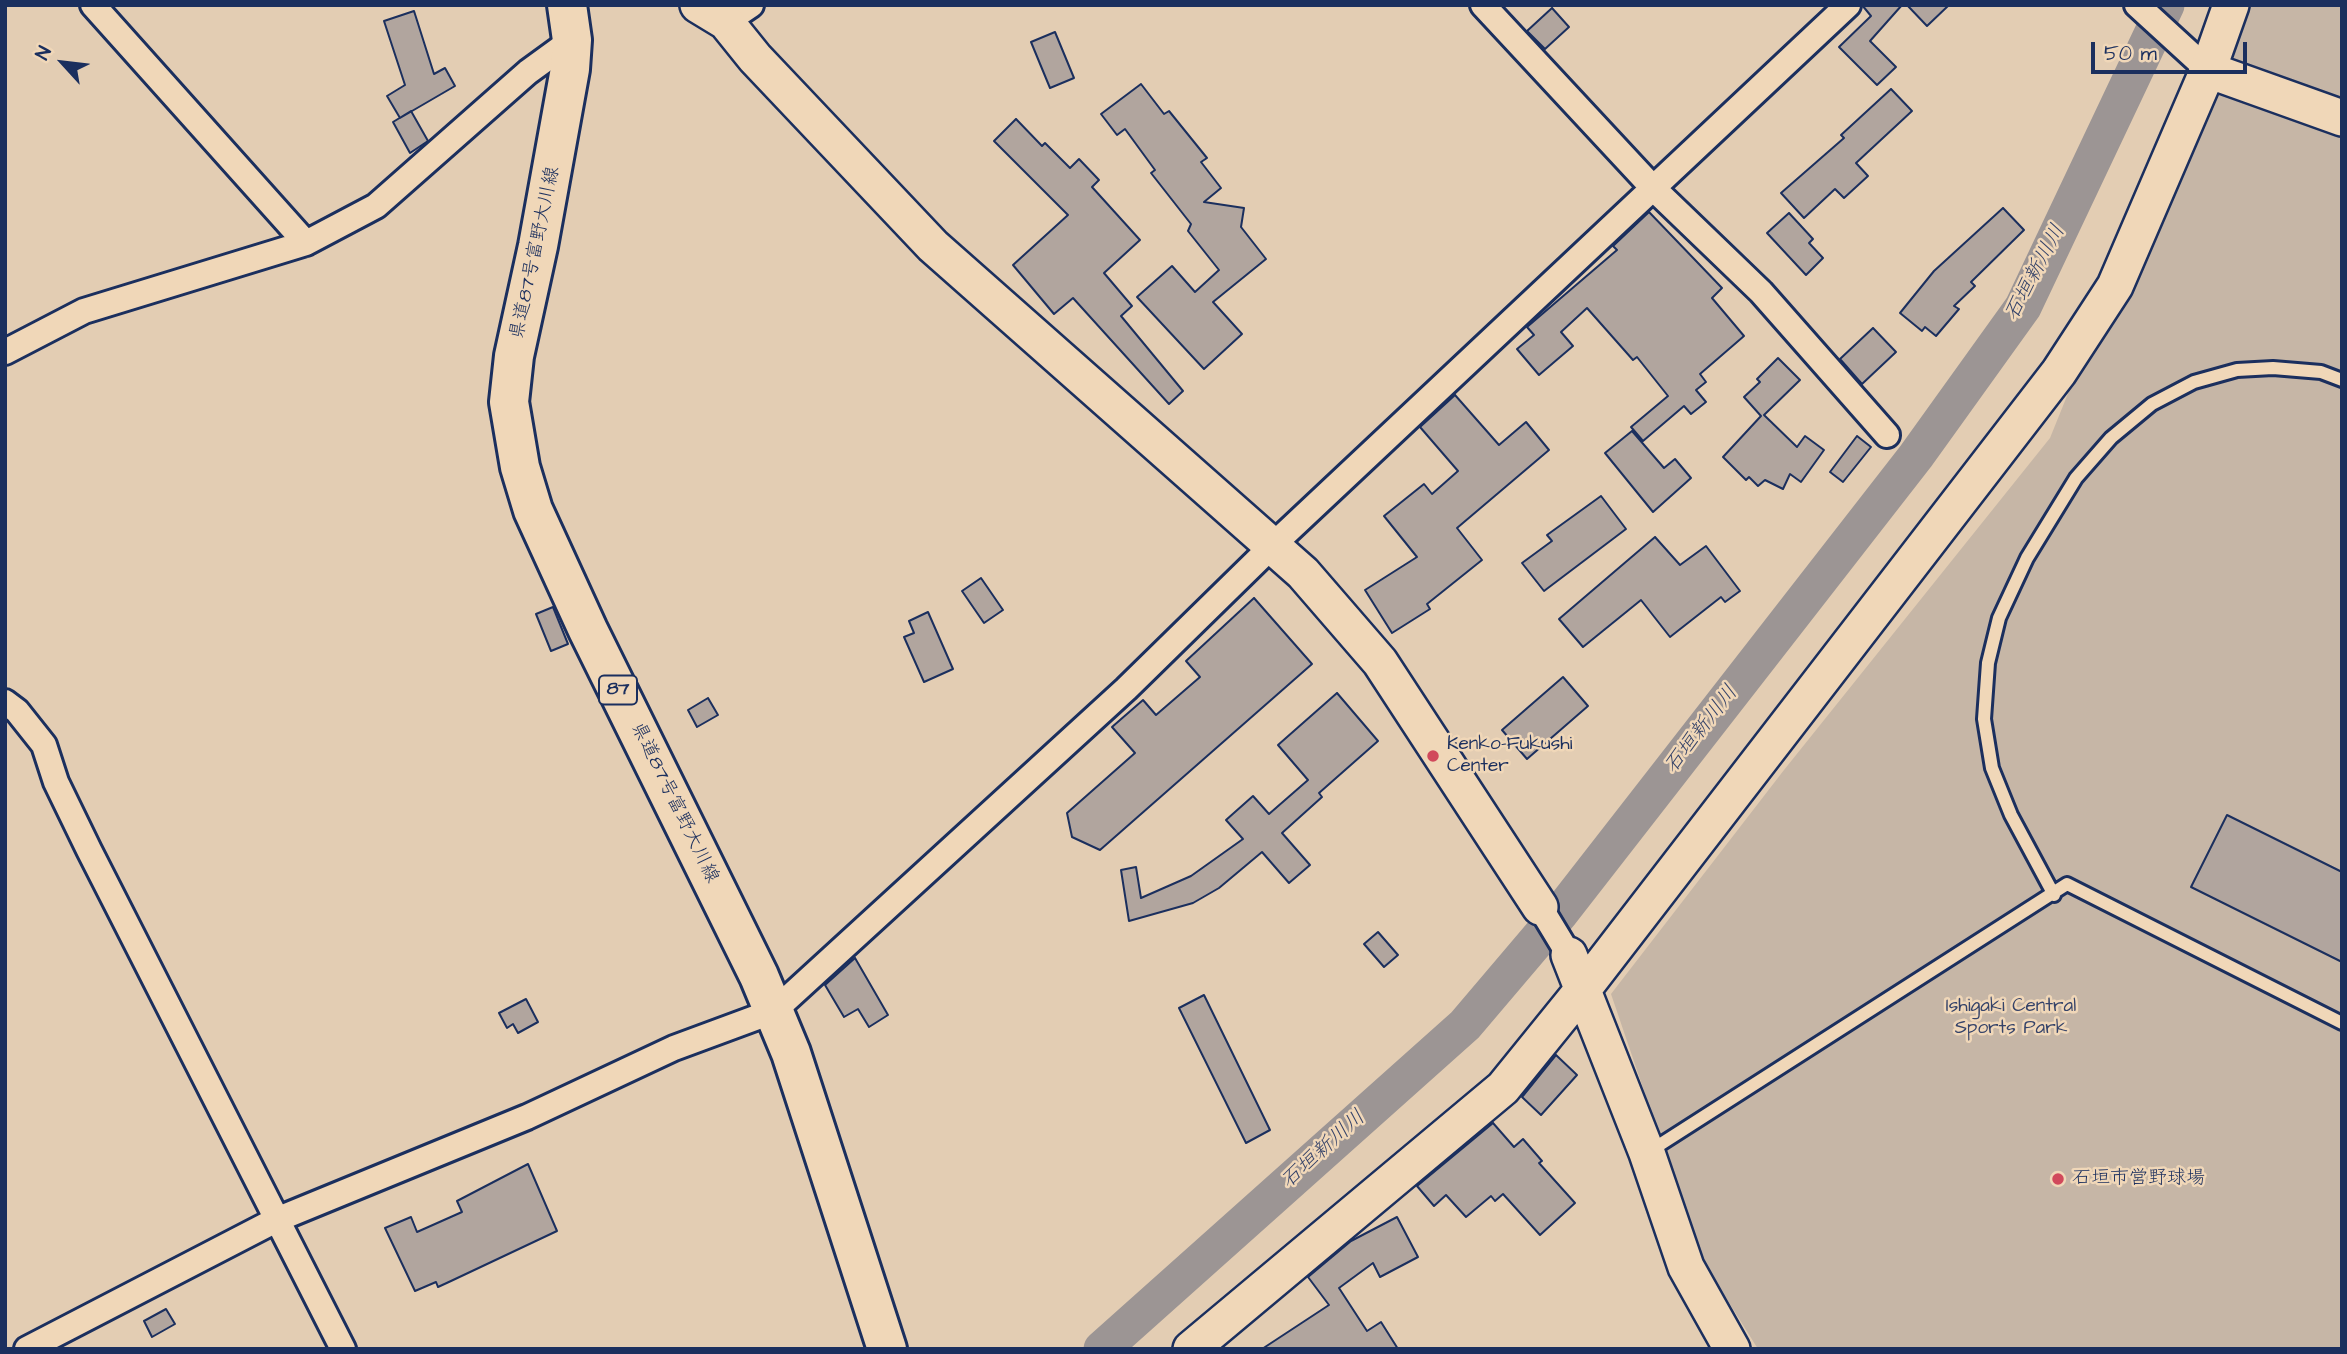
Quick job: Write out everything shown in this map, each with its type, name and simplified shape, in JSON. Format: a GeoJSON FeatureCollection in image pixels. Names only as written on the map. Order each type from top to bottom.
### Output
{"type":"FeatureCollection","features":[{"type":"Feature","properties":{"kind":"main road","name":"県道87号富野大川線"},"geometry":{"type":"LineString","coordinates":[[570,23],[562,121],[514,356],[509,402],[513,435],[533,510],[774,1011],[791,1054],[887,1349]]}},
{"type":"Feature","properties":{"kind":"street"},"geometry":{"type":"LineString","coordinates":[[93,5],[306,243]]}},
{"type":"Feature","properties":{"kind":"street"},"geometry":{"type":"LineString","coordinates":[[1483,5],[1654,189],[1761,292],[1887,435]]}},
{"type":"Feature","properties":{"kind":"street"},"geometry":{"type":"LineString","coordinates":[[27,1349],[276,1220],[527,1117],[674,1048],[774,1011],[1126,689],[1272,546],[1847,5]]}},
{"type":"Feature","properties":{"kind":"street"},"geometry":{"type":"LineString","coordinates":[[2137,5],[2208,69],[2342,118]]}},
{"type":"Feature","properties":{"kind":"street"},"geometry":{"type":"LineString","coordinates":[[1191,1349],[1503,1088],[1584,988],[2059,372],[2115,286],[2208,69],[2231,5]]}},
{"type":"Feature","properties":{"kind":"street"},"geometry":{"type":"LineString","coordinates":[[726,9],[755,58],[933,246],[1303,573],[1380,662],[1569,955],[1647,1153],[1686,1267],[1732,1349]]}},
{"type":"Feature","properties":{"kind":"street"},"geometry":{"type":"LineString","coordinates":[[5,352],[84,311],[306,243],[376,206],[528,72],[570,23]]}},
{"type":"Feature","properties":{"kind":"street"},"geometry":{"type":"LineString","coordinates":[[5,702],[17,711],[44,745],[56,782],[78,827],[343,1349]]}},
{"type":"Feature","properties":{"kind":"lane"},"geometry":{"type":"LineString","coordinates":[[2054,895],[2011,815],[1992,768],[1984,719],[1988,663],[1999,618],[2027,558],[2077,478],[2111,438],[2152,404],[2194,382],[2237,370],[2273,368],[2321,372],[2342,380]]}},
{"type":"Feature","properties":{"kind":"lane"},"geometry":{"type":"LineString","coordinates":[[1647,1153],[2054,895],[2067,884],[2342,1023]]}},
{"type":"Feature","properties":{"kind":"green space","name":"Ishigaki Central Sports Park"},"geometry":{"type":"Polygon","coordinates":[[[2225,5],[2342,5],[2342,1349],[1758,1349],[1701,1258],[1611,994],[1784,770],[2050,438],[2225,5]]]}},
{"type":"Feature","properties":{"kind":"building"},"geometry":{"type":"Polygon","coordinates":[[[1862,5],[1902,5],[1870,41],[1896,67],[1877,85],[1839,47],[1871,16],[1862,5]]]}},
{"type":"Feature","properties":{"kind":"building"},"geometry":{"type":"Polygon","coordinates":[[[1907,5],[1949,5],[1927,26],[1907,5]]]}},
{"type":"Feature","properties":{"kind":"building"},"geometry":{"type":"Polygon","coordinates":[[[1552,8],[1569,27],[1545,49],[1527,31],[1552,8]]]}},
{"type":"Feature","properties":{"kind":"building"},"geometry":{"type":"Polygon","coordinates":[[[414,11],[434,74],[445,68],[455,86],[400,118],[387,96],[405,85],[384,21],[414,11]]]}},
{"type":"Feature","properties":{"kind":"building"},"geometry":{"type":"Polygon","coordinates":[[[1055,32],[1074,78],[1050,88],[1031,42],[1055,32]]]}},
{"type":"Feature","properties":{"kind":"building"},"geometry":{"type":"Polygon","coordinates":[[[1141,84],[1164,114],[1169,111],[1207,158],[1201,162],[1221,188],[1204,202],[1244,208],[1241,227],[1266,259],[1213,302],[1242,334],[1204,369],[1137,297],[1172,266],[1195,292],[1219,270],[1188,231],[1191,224],[1151,173],[1155,170],[1125,129],[1117,135],[1101,114],[1141,84]]]}},
{"type":"Feature","properties":{"kind":"building"},"geometry":{"type":"Polygon","coordinates":[[[1891,89],[1912,111],[1856,163],[1868,176],[1844,198],[1835,189],[1804,218],[1781,193],[1844,138],[1841,135],[1891,89]]]}},
{"type":"Feature","properties":{"kind":"building"},"geometry":{"type":"Polygon","coordinates":[[[411,111],[428,141],[410,153],[393,122],[411,111]]]}},
{"type":"Feature","properties":{"kind":"building"},"geometry":{"type":"Polygon","coordinates":[[[1016,119],[1042,146],[1045,143],[1070,168],[1079,159],[1099,180],[1092,187],[1140,240],[1104,273],[1132,306],[1121,316],[1183,391],[1169,404],[1073,298],[1054,314],[1013,265],[1068,215],[994,141],[1016,119]]]}},
{"type":"Feature","properties":{"kind":"building"},"geometry":{"type":"Polygon","coordinates":[[[2003,208],[2024,230],[1971,282],[1975,286],[1954,306],[1959,309],[1936,336],[1925,327],[1922,331],[1900,313],[1934,271],[2003,208]]]}},
{"type":"Feature","properties":{"kind":"building"},"geometry":{"type":"Polygon","coordinates":[[[1649,212],[1722,288],[1712,298],[1744,336],[1700,374],[1706,382],[1696,390],[1706,402],[1691,414],[1684,406],[1643,441],[1631,427],[1668,396],[1637,357],[1633,360],[1587,308],[1561,332],[1573,346],[1539,375],[1517,349],[1534,335],[1527,327],[1617,250],[1613,246],[1649,212]]]}},
{"type":"Feature","properties":{"kind":"building"},"geometry":{"type":"Polygon","coordinates":[[[1789,213],[1813,239],[1809,243],[1823,258],[1806,275],[1767,233],[1789,213]]]}},
{"type":"Feature","properties":{"kind":"building"},"geometry":{"type":"Polygon","coordinates":[[[1873,328],[1896,352],[1862,384],[1840,359],[1873,328]]]}},
{"type":"Feature","properties":{"kind":"building"},"geometry":{"type":"Polygon","coordinates":[[[1778,358],[1800,380],[1764,415],[1797,447],[1805,436],[1824,450],[1801,482],[1790,474],[1783,489],[1765,480],[1758,486],[1749,477],[1746,480],[1723,457],[1761,416],[1744,397],[1760,382],[1757,379],[1778,358]]]}},
{"type":"Feature","properties":{"kind":"building"},"geometry":{"type":"Polygon","coordinates":[[[1455,395],[1499,445],[1526,422],[1549,450],[1457,528],[1482,560],[1427,604],[1430,609],[1392,633],[1365,590],[1417,557],[1384,516],[1424,484],[1432,494],[1458,471],[1420,427],[1455,395]]]}},
{"type":"Feature","properties":{"kind":"building"},"geometry":{"type":"Polygon","coordinates":[[[1632,431],[1664,468],[1675,459],[1691,478],[1653,512],[1605,453],[1632,431]]]}},
{"type":"Feature","properties":{"kind":"building"},"geometry":{"type":"Polygon","coordinates":[[[1857,436],[1871,447],[1843,482],[1830,472],[1857,436]]]}},
{"type":"Feature","properties":{"kind":"building"},"geometry":{"type":"Polygon","coordinates":[[[1601,496],[1626,529],[1544,591],[1522,563],[1552,541],[1547,535],[1601,496]]]}},
{"type":"Feature","properties":{"kind":"building"},"geometry":{"type":"Polygon","coordinates":[[[1655,537],[1680,565],[1706,546],[1740,591],[1725,602],[1721,597],[1670,637],[1641,600],[1583,647],[1559,619],[1655,537]]]}},
{"type":"Feature","properties":{"kind":"building"},"geometry":{"type":"Polygon","coordinates":[[[981,578],[1003,610],[984,623],[962,591],[981,578]]]}},
{"type":"Feature","properties":{"kind":"building"},"geometry":{"type":"Polygon","coordinates":[[[1254,598],[1312,664],[1100,850],[1072,837],[1067,813],[1135,753],[1112,727],[1143,700],[1156,715],[1200,677],[1186,661],[1254,598]]]}},
{"type":"Feature","properties":{"kind":"building"},"geometry":{"type":"Polygon","coordinates":[[[553,607],[568,644],[551,651],[536,614],[553,607]]]}},
{"type":"Feature","properties":{"kind":"building"},"geometry":{"type":"Polygon","coordinates":[[[928,612],[953,669],[924,682],[904,637],[914,633],[909,621],[928,612]]]}},
{"type":"Feature","properties":{"kind":"building"},"geometry":{"type":"Polygon","coordinates":[[[1563,677],[1588,706],[1527,759],[1502,730],[1563,677]]]}},
{"type":"Feature","properties":{"kind":"building"},"geometry":{"type":"Polygon","coordinates":[[[1337,693],[1378,741],[1319,793],[1322,797],[1282,833],[1310,865],[1289,883],[1262,852],[1219,888],[1193,903],[1129,921],[1121,870],[1136,867],[1141,898],[1191,876],[1243,839],[1226,820],[1253,796],[1269,814],[1308,780],[1278,745],[1337,693]]]}},
{"type":"Feature","properties":{"kind":"building"},"geometry":{"type":"Polygon","coordinates":[[[708,698],[718,715],[697,727],[688,710],[708,698]]]}},
{"type":"Feature","properties":{"kind":"building"},"geometry":{"type":"Polygon","coordinates":[[[2227,815],[2342,872],[2342,962],[2191,887],[2227,815]]]}},
{"type":"Feature","properties":{"kind":"building"},"geometry":{"type":"Polygon","coordinates":[[[1378,932],[1398,955],[1384,967],[1364,944],[1378,932]]]}},
{"type":"Feature","properties":{"kind":"building"},"geometry":{"type":"Polygon","coordinates":[[[855,958],[888,1015],[869,1027],[858,1009],[844,1017],[825,985],[855,958]]]}},
{"type":"Feature","properties":{"kind":"building"},"geometry":{"type":"Polygon","coordinates":[[[1204,995],[1270,1130],[1246,1143],[1179,1008],[1204,995]]]}},
{"type":"Feature","properties":{"kind":"building"},"geometry":{"type":"Polygon","coordinates":[[[526,999],[538,1022],[518,1033],[513,1024],[507,1028],[499,1013],[526,999]]]}},
{"type":"Feature","properties":{"kind":"building"},"geometry":{"type":"Polygon","coordinates":[[[1556,1055],[1577,1075],[1541,1115],[1522,1097],[1556,1055]]]}},
{"type":"Feature","properties":{"kind":"building"},"geometry":{"type":"Polygon","coordinates":[[[1493,1123],[1514,1147],[1523,1139],[1542,1161],[1539,1163],[1575,1203],[1540,1235],[1503,1194],[1495,1201],[1491,1196],[1466,1217],[1446,1195],[1434,1206],[1417,1186],[1493,1123]]]}},
{"type":"Feature","properties":{"kind":"building"},"geometry":{"type":"Polygon","coordinates":[[[528,1164],[557,1231],[438,1287],[436,1282],[415,1291],[385,1228],[411,1217],[417,1232],[462,1212],[457,1201],[528,1164]]]}},
{"type":"Feature","properties":{"kind":"building"},"geometry":{"type":"Polygon","coordinates":[[[1397,1217],[1418,1257],[1380,1277],[1373,1263],[1339,1288],[1367,1331],[1381,1322],[1398,1349],[1262,1349],[1329,1305],[1308,1277],[1351,1241],[1397,1217]]]}},
{"type":"Feature","properties":{"kind":"building"},"geometry":{"type":"Polygon","coordinates":[[[166,1309],[175,1324],[152,1337],[144,1321],[166,1309]]]}},
{"type":"Feature","properties":{"kind":"waterway","name":"石垣新川川"},"geometry":{"type":"LineString","coordinates":[[1102,1349],[1465,1025],[1561,912],[1916,456],[2023,307],[2166,5]]}},
{"type":"Feature","properties":{"kind":"place","name":"Kenko-Fukushi Center"},"geometry":{"type":"Point","coordinates":[1433,756]}},
{"type":"Feature","properties":{"kind":"place","name":"石垣市営野球場"},"geometry":{"type":"Point","coordinates":[2058,1179]}}]}
